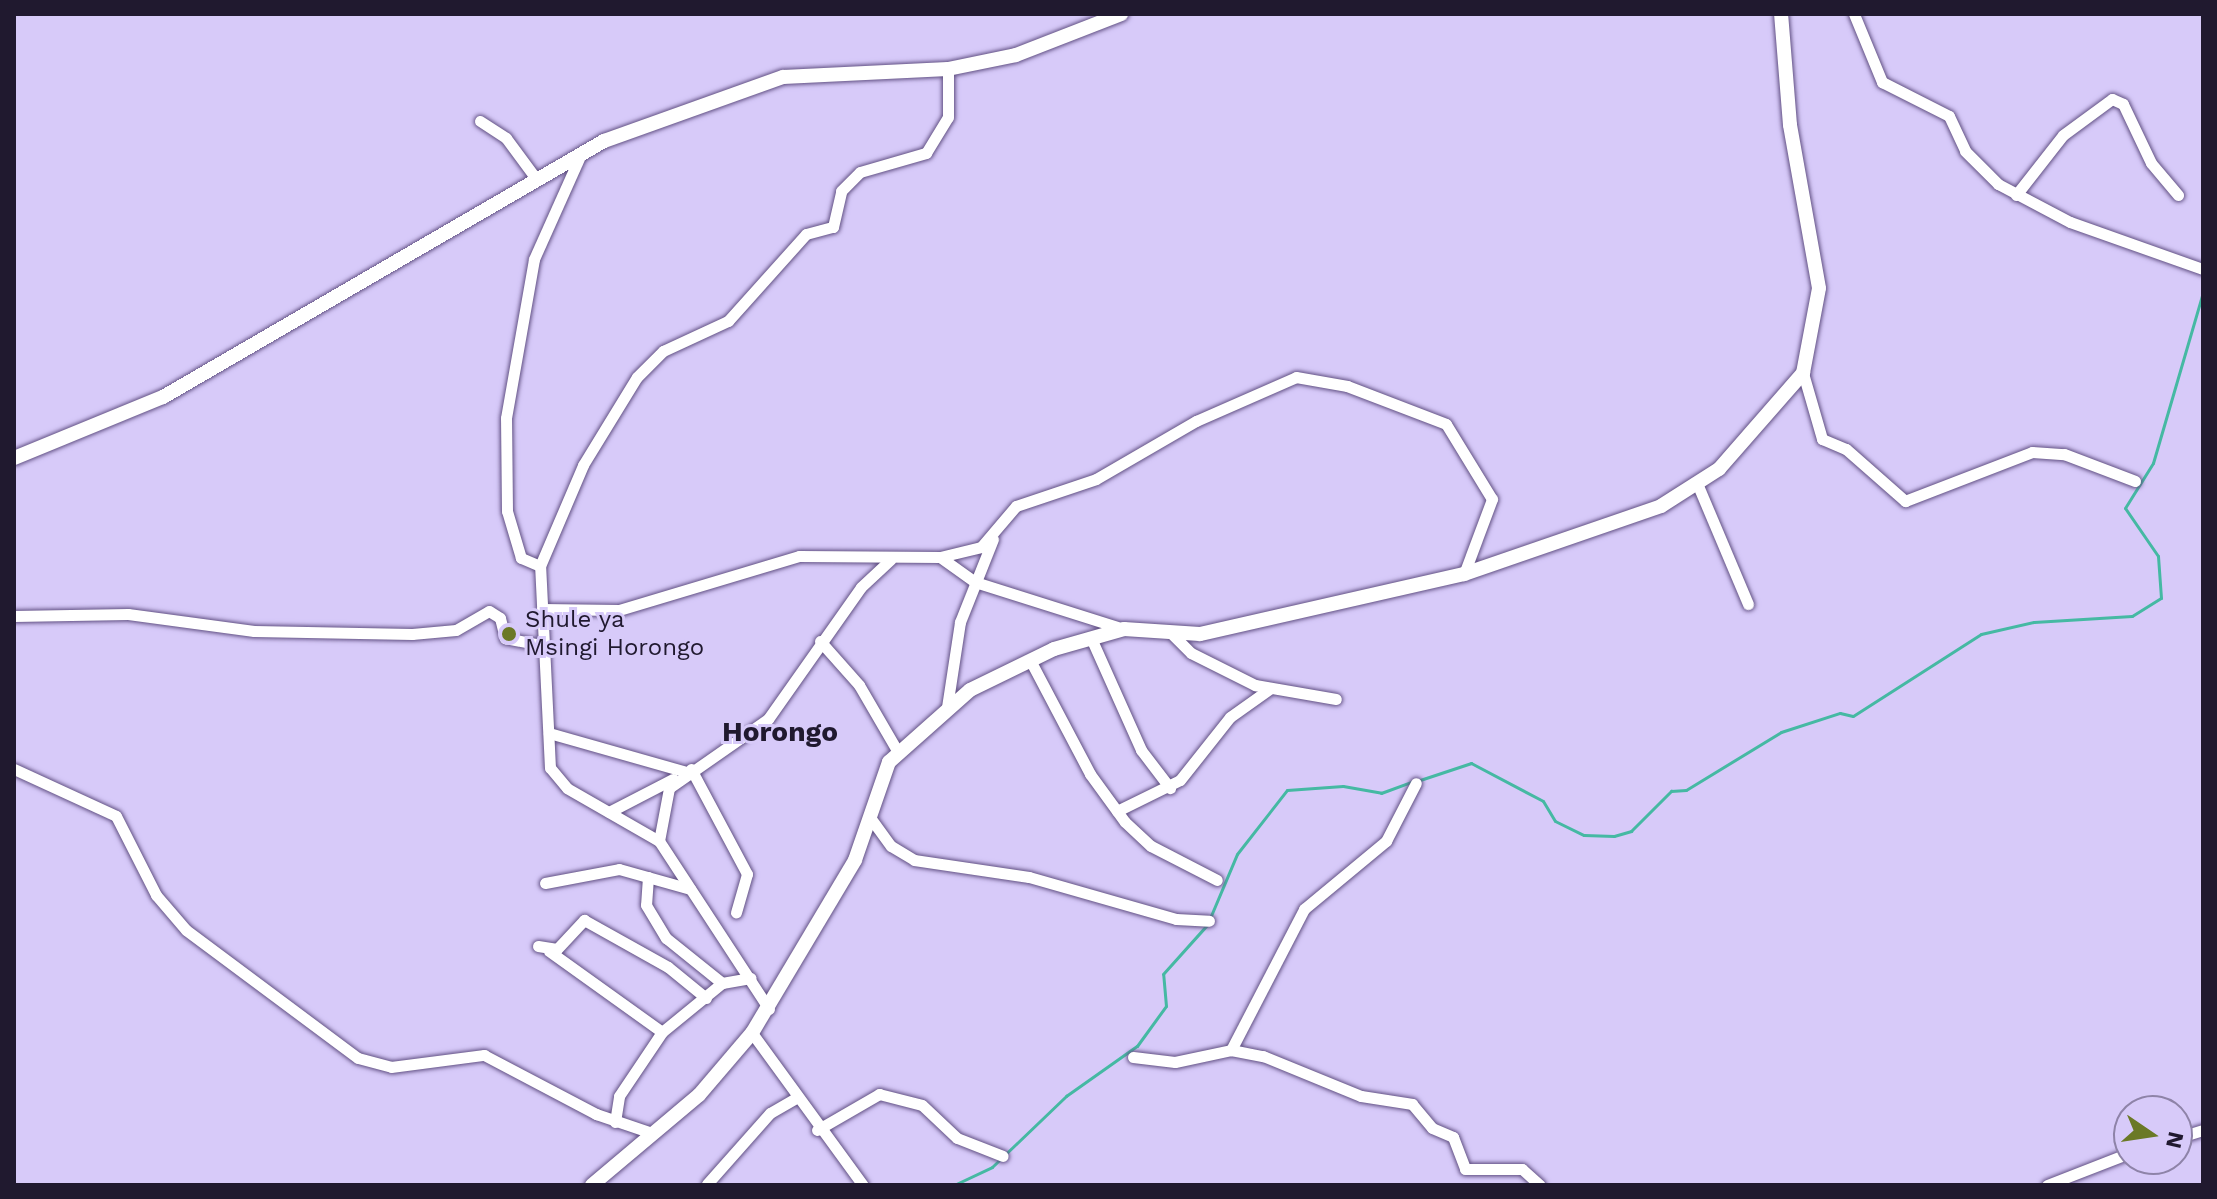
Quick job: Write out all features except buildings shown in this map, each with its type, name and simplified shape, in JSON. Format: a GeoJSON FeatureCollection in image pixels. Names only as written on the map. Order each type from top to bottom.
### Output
{"type":"FeatureCollection","features":[{"type":"Feature","properties":{"kind":"street"},"geometry":{"type":"LineString","coordinates":[[14,458],[163,397],[534,176],[582,153],[783,77],[948,69],[1016,55],[1121,14]]}},
{"type":"Feature","properties":{"kind":"street"},"geometry":{"type":"LineString","coordinates":[[1781,14],[1790,125],[1818,256],[1803,373],[1822,439],[1846,449],[1905,501],[2032,452],[2064,454],[2135,481]]}},
{"type":"Feature","properties":{"kind":"street"},"geometry":{"type":"LineString","coordinates":[[1854,14],[1882,82],[1949,116],[1965,151],[2016,195],[2203,269]]}},
{"type":"Feature","properties":{"kind":"street"},"geometry":{"type":"LineString","coordinates":[[769,1009],[659,841],[609,812],[552,772],[540,645],[540,566],[583,465],[637,377],[663,351],[728,321],[806,234],[833,227],[841,191],[860,172],[923,156],[948,117],[948,69]]}},
{"type":"Feature","properties":{"kind":"street"},"geometry":{"type":"LineString","coordinates":[[2016,195],[2063,135],[2112,99],[2123,104],[2151,163],[2178,195]]}},
{"type":"Feature","properties":{"kind":"street"},"geometry":{"type":"LineString","coordinates":[[480,121],[506,138],[534,176]]}},
{"type":"Feature","properties":{"kind":"street"},"geometry":{"type":"LineString","coordinates":[[540,566],[521,558],[507,511],[506,418],[534,259],[582,153]]}},
{"type":"Feature","properties":{"kind":"street"},"geometry":{"type":"LineString","coordinates":[[940,557],[975,582],[1124,629],[1200,634],[1464,574],[1699,488],[1803,373]]}},
{"type":"Feature","properties":{"kind":"street"},"geometry":{"type":"LineString","coordinates":[[947,707],[960,622],[995,535],[1016,506],[1096,479],[1196,421],[1296,377],[1347,386],[1446,424],[1492,499],[1464,574]]}},
{"type":"Feature","properties":{"kind":"street"},"geometry":{"type":"LineString","coordinates":[[1699,488],[1748,604]]}},
{"type":"Feature","properties":{"kind":"street"},"geometry":{"type":"LineString","coordinates":[[542,609],[619,610],[799,556],[890,560],[940,557],[973,551],[995,535]]}},
{"type":"Feature","properties":{"kind":"street"},"geometry":{"type":"LineString","coordinates":[[609,812],[756,731],[820,641],[890,560]]}},
{"type":"Feature","properties":{"kind":"street"},"geometry":{"type":"LineString","coordinates":[[14,616],[128,614],[254,631],[412,634],[456,630],[489,611],[500,618],[505,638],[540,645]]}},
{"type":"Feature","properties":{"kind":"street"},"geometry":{"type":"LineString","coordinates":[[592,1185],[699,1095],[769,1009],[855,860],[869,816],[898,752],[947,707],[1030,660],[1124,629]]}},
{"type":"Feature","properties":{"kind":"street"},"geometry":{"type":"LineString","coordinates":[[1171,633],[1191,653],[1271,688],[1336,699]]}},
{"type":"Feature","properties":{"kind":"street"},"geometry":{"type":"LineString","coordinates":[[1091,638],[1141,750],[1170,788]]}},
{"type":"Feature","properties":{"kind":"street"},"geometry":{"type":"LineString","coordinates":[[820,641],[859,685],[898,752]]}},
{"type":"Feature","properties":{"kind":"street"},"geometry":{"type":"LineString","coordinates":[[1030,660],[1117,811],[1151,846],[1217,880]]}},
{"type":"Feature","properties":{"kind":"street"},"geometry":{"type":"LineString","coordinates":[[1117,811],[1170,788],[1230,717],[1271,688]]}},
{"type":"Feature","properties":{"kind":"street"},"geometry":{"type":"LineString","coordinates":[[549,733],[686,772],[747,874],[736,912]]}},
{"type":"Feature","properties":{"kind":"street"},"geometry":{"type":"LineString","coordinates":[[14,769],[116,816],[129,851],[186,930],[358,1058],[391,1067],[484,1055],[615,1122],[652,1133]]}},
{"type":"Feature","properties":{"kind":"street"},"geometry":{"type":"LineString","coordinates":[[659,841],[666,795],[686,772]]}},
{"type":"Feature","properties":{"kind":"street"},"geometry":{"type":"LineString","coordinates":[[1231,1050],[1304,909],[1386,841],[1416,783]]}},
{"type":"Feature","properties":{"kind":"street"},"geometry":{"type":"LineString","coordinates":[[869,816],[891,846],[914,860],[1029,877],[1176,919],[1209,921]]}},
{"type":"Feature","properties":{"kind":"street"},"geometry":{"type":"LineString","coordinates":[[545,883],[605,869],[690,889]]}},
{"type":"Feature","properties":{"kind":"street"},"geometry":{"type":"LineString","coordinates":[[648,877],[646,905],[666,938],[722,983]]}},
{"type":"Feature","properties":{"kind":"street"},"geometry":{"type":"LineString","coordinates":[[662,1032],[543,949],[584,920],[681,975],[706,998]]}},
{"type":"Feature","properties":{"kind":"street"},"geometry":{"type":"LineString","coordinates":[[615,1122],[619,1096],[662,1032],[722,983],[751,978]]}},
{"type":"Feature","properties":{"kind":"street"},"geometry":{"type":"LineString","coordinates":[[752,1033],[794,1099],[863,1185]]}},
{"type":"Feature","properties":{"kind":"street"},"geometry":{"type":"LineString","coordinates":[[1133,1057],[1175,1062],[1231,1050],[1288,1063],[1381,1102],[1412,1104],[1432,1128],[1453,1137],[1465,1169],[1522,1169],[1540,1185]]}},
{"type":"Feature","properties":{"kind":"street"},"geometry":{"type":"LineString","coordinates":[[817,1130],[879,1094],[922,1105],[957,1138],[1003,1156]]}},
{"type":"Feature","properties":{"kind":"street"},"geometry":{"type":"LineString","coordinates":[[707,1184],[770,1113],[794,1099]]}},
{"type":"Feature","properties":{"kind":"street"},"geometry":{"type":"LineString","coordinates":[[2047,1185],[2113,1159]]}},
{"type":"Feature","properties":{"kind":"waterway"},"geometry":{"type":"LineString","coordinates":[[1420,780],[1471,763],[1543,801],[1555,821],[1584,835],[1614,836],[1631,831],[1671,791],[1686,790],[1781,732],[1840,713],[1853,716],[1981,634],[2034,622],[2132,616],[2161,598],[2158,556],[2125,508],[2153,463],[2203,292]]}},
{"type":"Feature","properties":{"kind":"waterway"},"geometry":{"type":"LineString","coordinates":[[1210,918],[1237,854],[1287,790],[1343,786],[1381,793],[1412,782]]}},
{"type":"Feature","properties":{"kind":"waterway"},"geometry":{"type":"LineString","coordinates":[[954,1185],[992,1167],[1066,1096],[1137,1046],[1166,1006],[1163,974],[1207,925]]}},
{"type":"Feature","properties":{"kind":"place","name":"Shule ya Msingi Horongo"},"geometry":{"type":"Point","coordinates":[509,634]}},
{"type":"Feature","properties":{"kind":"district","name":"Horongo"},"geometry":{"type":"Point","coordinates":[780,732]}}]}
